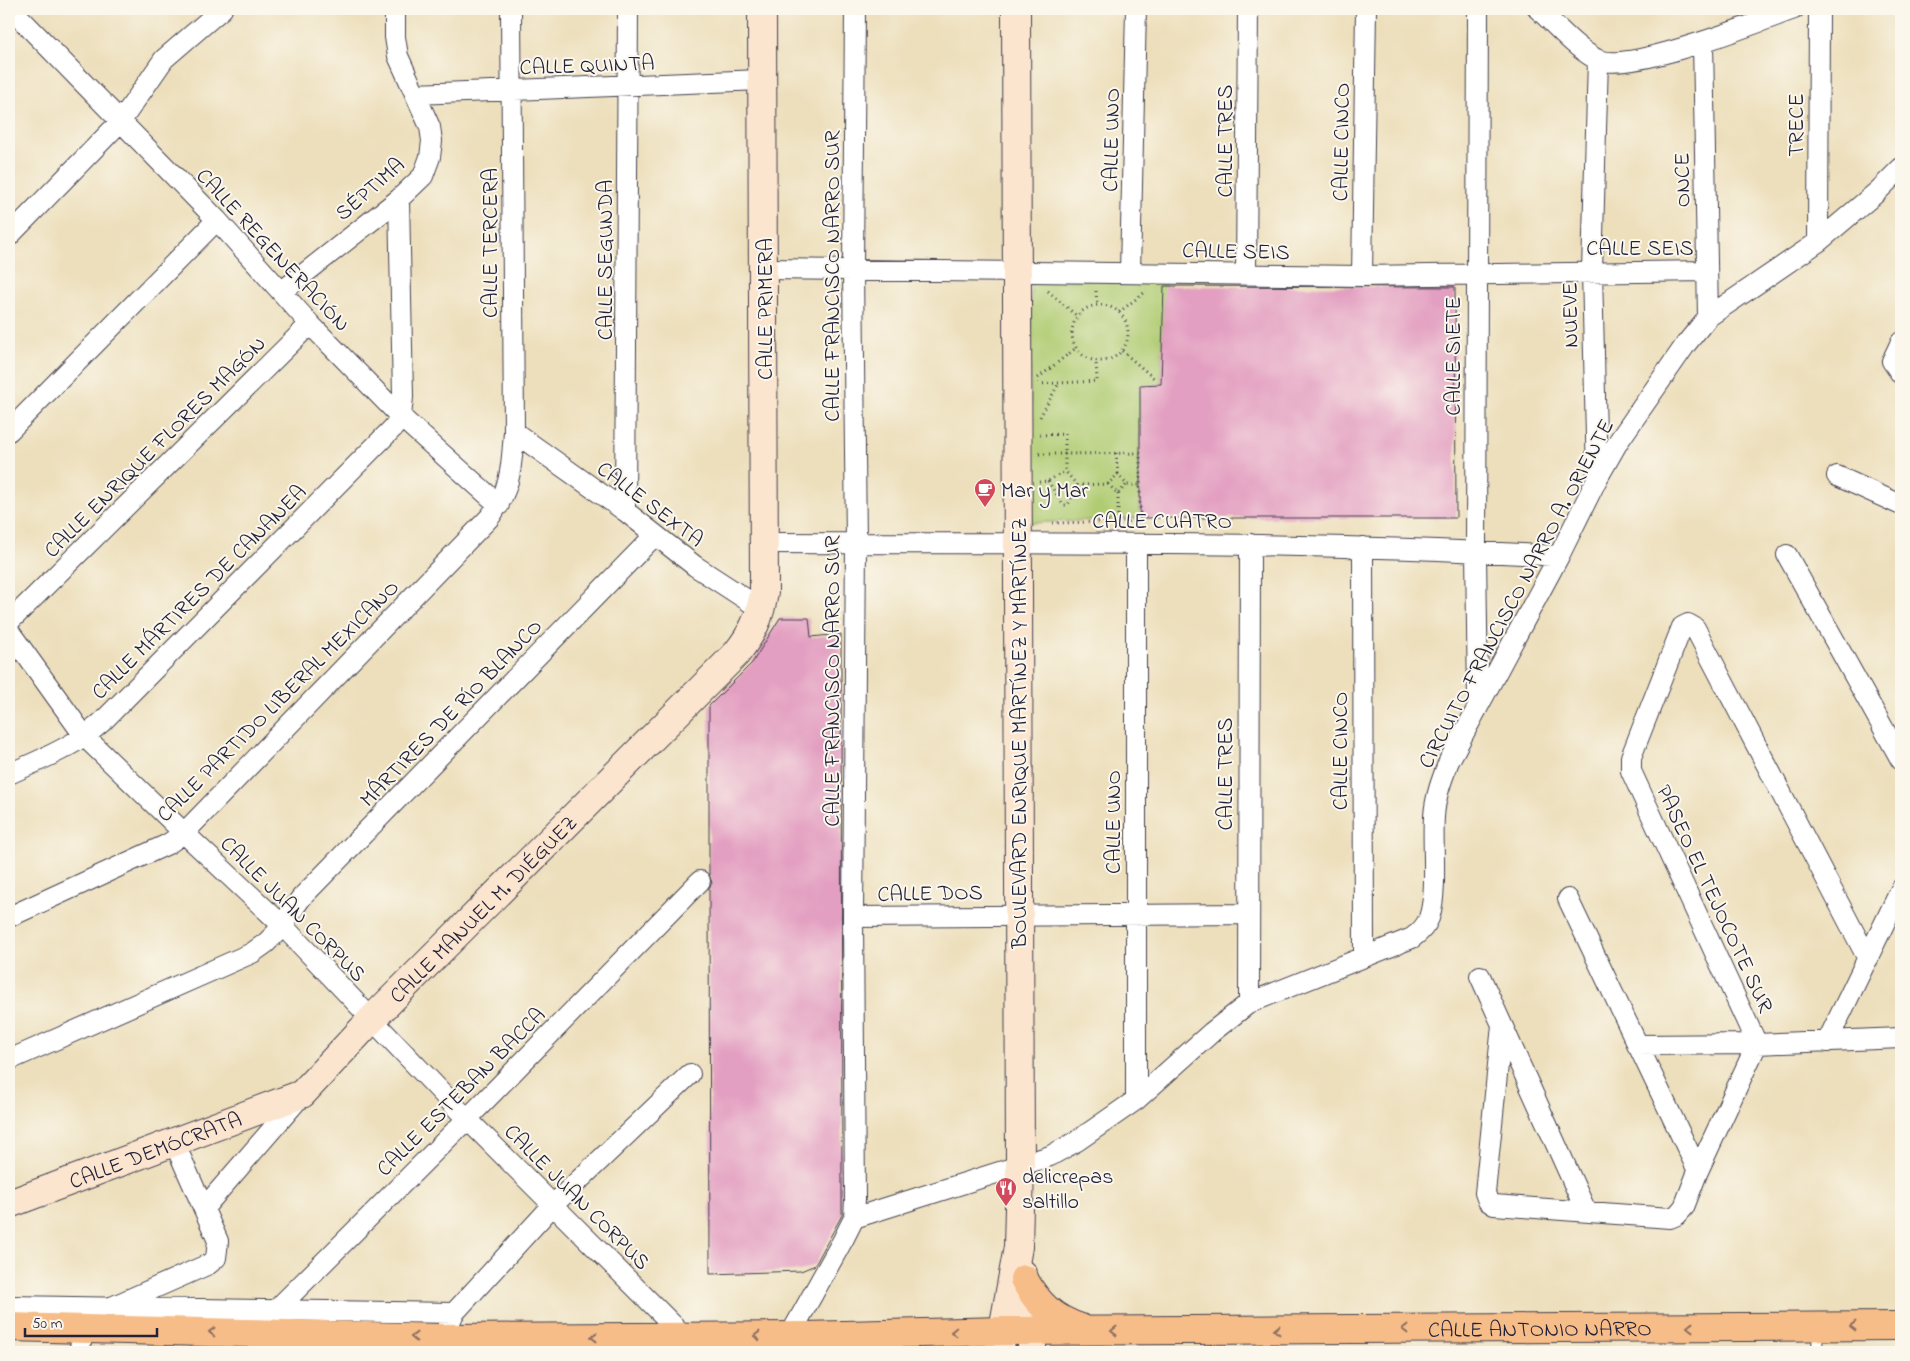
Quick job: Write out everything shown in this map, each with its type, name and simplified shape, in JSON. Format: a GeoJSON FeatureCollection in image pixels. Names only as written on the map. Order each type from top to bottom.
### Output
{"type":"FeatureCollection","features":[{"type":"Feature","properties":{"kind":"main road"},"geometry":{"type":"LineString","coordinates":[[1024,1279],[1044,1308],[1057,1318],[1087,1331]]}},
{"type":"Feature","properties":{"kind":"main road","name":"CALLE ANTONIO NARRO"},"geometry":{"type":"LineString","coordinates":[[9,1328],[82,1340],[252,1334],[443,1338],[789,1337],[1032,1342],[1087,1331],[1818,1339],[1901,1326]]}},
{"type":"Feature","properties":{"kind":"street"},"geometry":{"type":"LineString","coordinates":[[9,236],[121,121],[146,82],[164,59],[222,9]]}},
{"type":"Feature","properties":{"kind":"street","name":"SÉPTIMA"},"geometry":{"type":"LineString","coordinates":[[281,292],[399,198],[423,176],[430,157],[432,141],[430,127],[398,56],[395,37],[395,9]]}},
{"type":"Feature","properties":{"kind":"street","name":"CALLE TERCERA"},"geometry":{"type":"LineString","coordinates":[[510,478],[514,432],[511,9]]}},
{"type":"Feature","properties":{"kind":"street","name":"CALLE SEGUNDA"},"geometry":{"type":"LineString","coordinates":[[625,512],[628,9]]}},
{"type":"Feature","properties":{"kind":"street","name":"CALLE PRIMERA"},"geometry":{"type":"LineString","coordinates":[[761,610],[764,592],[765,543],[765,268],[761,80],[762,9]]}},
{"type":"Feature","properties":{"kind":"street","name":"CALLE FRANCISCO NARRO SUR"},"geometry":{"type":"LineString","coordinates":[[789,1337],[854,1218],[855,1198],[853,917],[856,544],[853,269],[855,9]]}},
{"type":"Feature","properties":{"kind":"street","name":"BOULEVARD ENRIQUE MARTÍNEZ Y MARTÍNEZ"},"geometry":{"type":"LineString","coordinates":[[1001,1342],[1018,1247],[1020,1167],[1016,9]]}},
{"type":"Feature","properties":{"kind":"street","name":"CALLE UNO"},"geometry":{"type":"LineString","coordinates":[[1130,272],[1136,9]]}},
{"type":"Feature","properties":{"kind":"street","name":"CALLE TRES"},"geometry":{"type":"LineString","coordinates":[[1246,273],[1248,9]]}},
{"type":"Feature","properties":{"kind":"street","name":"CALLE CINCO"},"geometry":{"type":"LineString","coordinates":[[1362,276],[1366,9]]}},
{"type":"Feature","properties":{"kind":"street","name":"CALLE SIETE"},"geometry":{"type":"LineString","coordinates":[[1478,9],[1476,275],[1478,704]]}},
{"type":"Feature","properties":{"kind":"street"},"geometry":{"type":"LineString","coordinates":[[1538,9],[1598,60],[1615,62],[1636,60],[1703,42],[1794,9]]}},
{"type":"Feature","properties":{"kind":"street","name":"TRECE"},"geometry":{"type":"LineString","coordinates":[[1818,242],[1819,9]]}},
{"type":"Feature","properties":{"kind":"street","name":"CALLE REGENERACIÓN"},"geometry":{"type":"LineString","coordinates":[[20,19],[217,220],[310,324],[401,416],[499,505]]}},
{"type":"Feature","properties":{"kind":"street","name":"ONCE"},"geometry":{"type":"LineString","coordinates":[[1703,42],[1708,317]]}},
{"type":"Feature","properties":{"kind":"street","name":"NUEVE"},"geometry":{"type":"LineString","coordinates":[[1596,479],[1592,271],[1598,60]]}},
{"type":"Feature","properties":{"kind":"street","name":"CALLE QUINTA"},"geometry":{"type":"LineString","coordinates":[[415,94],[761,80]]}},
{"type":"Feature","properties":{"kind":"street","name":"CIRCUITO FRANCISCO NARRO A. ORIENTE"},"geometry":{"type":"LineString","coordinates":[[854,1218],[1050,1156],[1077,1141],[1136,1100],[1212,1032],[1249,1003],[1412,938],[1421,931],[1429,920],[1432,905],[1434,816],[1439,788],[1449,761],[1559,556],[1596,479],[1618,442],[1708,317],[1818,242],[1901,168]]}},
{"type":"Feature","properties":{"kind":"street"},"geometry":{"type":"LineString","coordinates":[[399,198],[403,397],[401,416]]}},
{"type":"Feature","properties":{"kind":"street"},"geometry":{"type":"LineString","coordinates":[[9,431],[217,220]]}},
{"type":"Feature","properties":{"kind":"street","name":"CALLE SEIS"},"geometry":{"type":"LineString","coordinates":[[765,268],[1362,276],[1592,271],[1706,271]]}},
{"type":"Feature","properties":{"kind":"street","name":"CALLE ENRIQUE FLORES MAGÓN"},"geometry":{"type":"LineString","coordinates":[[9,622],[310,324]]}},
{"type":"Feature","properties":{"kind":"street"},"geometry":{"type":"LineString","coordinates":[[1901,342],[1892,361],[1901,374]]}},
{"type":"Feature","properties":{"kind":"street","name":"CALLE MÁRTIRES DE CANANEA"},"geometry":{"type":"LineString","coordinates":[[9,774],[66,749],[86,737],[393,428],[401,416]]}},
{"type":"Feature","properties":{"kind":"street","name":"CALLE SEXTA"},"geometry":{"type":"LineString","coordinates":[[514,432],[625,512],[695,566],[761,610]]}},
{"type":"Feature","properties":{"kind":"street"},"geometry":{"type":"LineString","coordinates":[[1837,476],[1901,505]]}},
{"type":"Feature","properties":{"kind":"street","name":"CALLE PARTIDO LIBERAL MEXICANO"},"geometry":{"type":"LineString","coordinates":[[9,917],[168,844],[184,834],[490,517],[505,494],[510,478]]}},
{"type":"Feature","properties":{"kind":"street","name":"MÁRTIRES DE RÍO BLANCO"},"geometry":{"type":"LineString","coordinates":[[9,1060],[252,953],[266,944],[301,898],[655,536]]}},
{"type":"Feature","properties":{"kind":"street","name":"CALLE CUATRO"},"geometry":{"type":"LineString","coordinates":[[765,543],[1250,544],[1476,551],[1559,556]]}},
{"type":"Feature","properties":{"kind":"street","name":"CALLE UNO"},"geometry":{"type":"LineString","coordinates":[[1136,544],[1136,1100]]}},
{"type":"Feature","properties":{"kind":"street","name":"CALLE TRES"},"geometry":{"type":"LineString","coordinates":[[1249,1003],[1247,914],[1250,544]]}},
{"type":"Feature","properties":{"kind":"street","name":"CALLE CINCO"},"geometry":{"type":"LineString","coordinates":[[1363,547],[1364,956]]}},
{"type":"Feature","properties":{"kind":"street"},"geometry":{"type":"LineString","coordinates":[[1788,555],[1901,760]]}},
{"type":"Feature","properties":{"kind":"street","name":"CALLE MANUEL M. DIÉGUEZ"},"geometry":{"type":"LineString","coordinates":[[204,1208],[302,1094],[371,1020],[736,654],[750,636],[761,610]]}},
{"type":"Feature","properties":{"kind":"street","name":"PASEO EL TEJOCOTE SUR"},"geometry":{"type":"LineString","coordinates":[[1757,1044],[1631,771],[1631,757],[1682,627],[1688,624],[1695,628],[1868,959]]}},
{"type":"Feature","properties":{"kind":"street","name":"CALLE JUAN CORPUS"},"geometry":{"type":"LineString","coordinates":[[9,631],[86,737],[184,834],[282,925],[467,1119],[684,1336]]}},
{"type":"Feature","properties":{"kind":"street","name":"CALLE ESTEBAN BACCA"},"geometry":{"type":"LineString","coordinates":[[252,1334],[467,1119],[700,881]]}},
{"type":"Feature","properties":{"kind":"street"},"geometry":{"type":"LineString","coordinates":[[1827,1042],[1901,889]]}},
{"type":"Feature","properties":{"kind":"street"},"geometry":{"type":"LineString","coordinates":[[1568,899],[1698,1171]]}},
{"type":"Feature","properties":{"kind":"street","name":"CALLE DOS"},"geometry":{"type":"LineString","coordinates":[[853,917],[1247,914]]}},
{"type":"Feature","properties":{"kind":"street"},"geometry":{"type":"LineString","coordinates":[[1480,976],[1586,1211]]}},
{"type":"Feature","properties":{"kind":"street"},"geometry":{"type":"LineString","coordinates":[[1502,1025],[1485,1193],[1488,1201],[1494,1205],[1670,1218],[1678,1215],[1684,1208],[1698,1171],[1757,1044]]}},
{"type":"Feature","properties":{"kind":"street"},"geometry":{"type":"LineString","coordinates":[[1637,1044],[1757,1044],[1901,1038]]}},
{"type":"Feature","properties":{"kind":"street"},"geometry":{"type":"LineString","coordinates":[[443,1338],[454,1313],[554,1205],[690,1074]]}},
{"type":"Feature","properties":{"kind":"street","name":"CALLE DEMÓCRATA"},"geometry":{"type":"LineString","coordinates":[[9,1204],[302,1094]]}},
{"type":"Feature","properties":{"kind":"street"},"geometry":{"type":"LineString","coordinates":[[82,1340],[98,1313],[209,1264],[216,1258],[219,1250],[218,1241],[174,1142]]}},
{"type":"Feature","properties":{"kind":"street","name":"BOULEVARD ENRIQUE MARTÍNEZ Y MARTÍNEZ"},"geometry":{"type":"LineString","coordinates":[[1018,1247],[1032,1342]]}},
{"type":"Feature","properties":{"kind":"street"},"geometry":{"type":"LineString","coordinates":[[9,1306],[454,1313]]}},
{"type":"Feature","properties":{"kind":"path"},"geometry":{"type":"LineString","coordinates":[[1044,288],[1077,316]]}},
{"type":"Feature","properties":{"kind":"path"},"geometry":{"type":"LineString","coordinates":[[1119,312],[1148,290]]}},
{"type":"Feature","properties":{"kind":"path"},"geometry":{"type":"LineString","coordinates":[[1097,305],[1113,308],[1119,312],[1125,319],[1129,335],[1122,351],[1115,358],[1096,362],[1088,359],[1076,348],[1072,332],[1077,316],[1090,307],[1097,305]]}},
{"type":"Feature","properties":{"kind":"path"},"geometry":{"type":"LineString","coordinates":[[1076,348],[1030,384],[1097,381],[1096,362]]}},
{"type":"Feature","properties":{"kind":"path"},"geometry":{"type":"LineString","coordinates":[[1122,351],[1155,379]]}},
{"type":"Feature","properties":{"kind":"path"},"geometry":{"type":"LineString","coordinates":[[1035,426],[1059,383]]}},
{"type":"Feature","properties":{"kind":"path"},"geometry":{"type":"LineString","coordinates":[[1030,435],[1065,434],[1065,471],[1077,485]]}},
{"type":"Feature","properties":{"kind":"path"},"geometry":{"type":"LineString","coordinates":[[1116,453],[1118,474],[1126,485]]}},
{"type":"Feature","properties":{"kind":"path"},"geometry":{"type":"LineString","coordinates":[[1030,454],[1140,453],[1140,521],[1049,523]]}},
{"type":"Feature","properties":{"kind":"path"},"geometry":{"type":"LineString","coordinates":[[1030,483],[1048,481],[1065,471]]}},
{"type":"Feature","properties":{"kind":"path"},"geometry":{"type":"LineString","coordinates":[[1077,485],[1108,484],[1118,474]]}},
{"type":"Feature","properties":{"kind":"path"},"geometry":{"type":"LineString","coordinates":[[1048,481],[1062,505],[1068,505],[1077,485]]}},
{"type":"Feature","properties":{"kind":"path"},"geometry":{"type":"LineString","coordinates":[[1108,484],[1118,494]]}},
{"type":"Feature","properties":{"kind":"path"},"geometry":{"type":"LineString","coordinates":[[1118,522],[1118,494],[1126,485],[1140,485]]}},
{"type":"Feature","properties":{"kind":"green space"},"geometry":{"type":"Polygon","coordinates":[[[1165,279],[1161,384],[1140,386],[1140,518],[1030,523],[1031,280],[1165,279]]]}},
{"type":"Feature","properties":{"kind":"building"},"geometry":{"type":"Polygon","coordinates":[[[1164,286],[1455,287],[1456,518],[1140,518],[1140,385],[1161,384],[1164,286]]]}},
{"type":"Feature","properties":{"kind":"building"},"geometry":{"type":"Polygon","coordinates":[[[780,618],[809,618],[811,637],[841,634],[842,1215],[815,1265],[801,1271],[710,1274],[709,888],[712,883],[709,874],[709,706],[752,663],[780,618]]]}},
{"type":"Feature","properties":{"kind":"place","name":"Mar y Mar"},"geometry":{"type":"Point","coordinates":[985,508]}},
{"type":"Feature","properties":{"kind":"place","name":"delicrepas saltillo"},"geometry":{"type":"Point","coordinates":[1006,1207]}}]}
